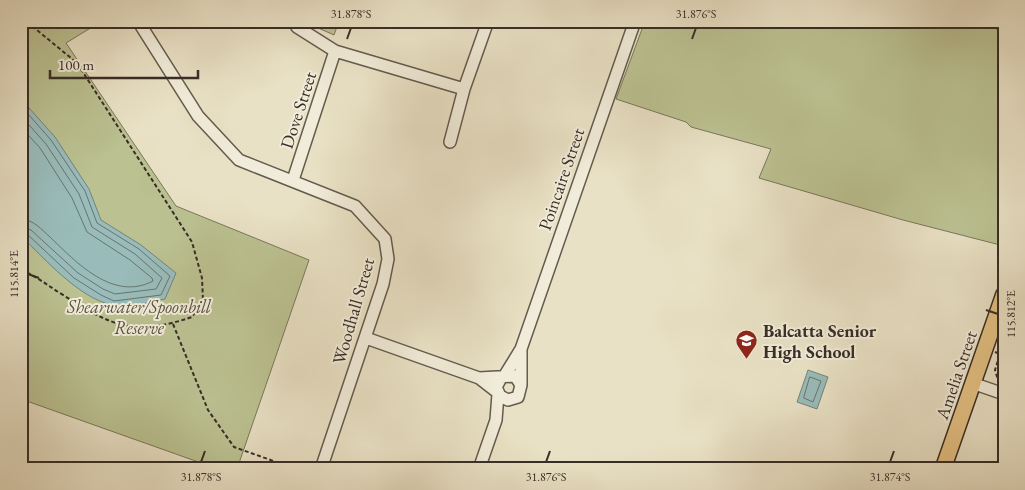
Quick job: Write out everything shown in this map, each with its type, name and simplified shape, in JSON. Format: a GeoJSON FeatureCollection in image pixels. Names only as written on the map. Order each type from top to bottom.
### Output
{"type":"FeatureCollection","features":[{"type":"Feature","properties":{"kind":"main road","name":"Amelia Street"},"geometry":{"type":"LineString","coordinates":[[953,469],[1004,294]]}},
{"type":"Feature","properties":{"kind":"main road","name":"Amelia Street"},"geometry":{"type":"LineString","coordinates":[[943,469],[1004,323]]}},
{"type":"Feature","properties":{"kind":"street","name":"Woodhall Street"},"geometry":{"type":"LineString","coordinates":[[138,21],[198,116],[239,160],[355,206],[385,240],[388,260],[366,338],[321,469]]}},
{"type":"Feature","properties":{"kind":"street"},"geometry":{"type":"LineString","coordinates":[[294,21],[297,27],[335,51],[464,89]]}},
{"type":"Feature","properties":{"kind":"street"},"geometry":{"type":"LineString","coordinates":[[450,142],[464,89],[488,21]]}},
{"type":"Feature","properties":{"kind":"street","name":"Poincaire Street"},"geometry":{"type":"LineString","coordinates":[[503,377],[521,349],[635,21]]}},
{"type":"Feature","properties":{"kind":"street","name":"Dove Street"},"geometry":{"type":"LineString","coordinates":[[293,180],[335,51]]}},
{"type":"Feature","properties":{"kind":"street"},"geometry":{"type":"LineString","coordinates":[[366,338],[479,378],[505,399],[512,399]]}},
{"type":"Feature","properties":{"kind":"street","name":"Poincaire Street"},"geometry":{"type":"LineString","coordinates":[[521,349],[521,383]]}},
{"type":"Feature","properties":{"kind":"street"},"geometry":{"type":"LineString","coordinates":[[479,378],[515,376],[521,383],[520,393],[512,399],[496,420]]}},
{"type":"Feature","properties":{"kind":"street"},"geometry":{"type":"LineString","coordinates":[[479,469],[496,420],[497,384],[503,377]]}},
{"type":"Feature","properties":{"kind":"street"},"geometry":{"type":"LineString","coordinates":[[977,385],[1004,394]]}},
{"type":"Feature","properties":{"kind":"path"},"geometry":{"type":"LineString","coordinates":[[21,270],[37,276],[58,292],[98,317],[122,326],[148,328],[173,324],[192,317],[203,300],[202,278],[192,242],[77,63],[26,21]]}},
{"type":"Feature","properties":{"kind":"path"},"geometry":{"type":"LineString","coordinates":[[996,21],[1004,25]]}},
{"type":"Feature","properties":{"kind":"path"},"geometry":{"type":"LineString","coordinates":[[173,324],[208,410],[234,447],[296,469]]}},
{"type":"Feature","properties":{"kind":"green space","name":"Shearwater/Spoonbill Reserve"},"geometry":{"type":"Polygon","coordinates":[[[21,21],[102,21],[66,43],[176,206],[309,260],[237,469],[218,469],[21,399],[21,21]]]}},
{"type":"Feature","properties":{"kind":"green space"},"geometry":{"type":"Polygon","coordinates":[[[309,21],[339,21],[334,35],[316,27],[309,21]]]}},
{"type":"Feature","properties":{"kind":"green space"},"geometry":{"type":"Polygon","coordinates":[[[645,21],[981,21],[1004,33],[1004,246],[903,220],[759,178],[771,149],[691,127],[686,122],[616,99],[645,21]]]}},
{"type":"Feature","properties":{"kind":"water"},"geometry":{"type":"Polygon","coordinates":[[[21,99],[55,137],[89,189],[101,220],[141,245],[176,273],[165,299],[125,306],[112,305],[100,301],[75,286],[21,236],[21,99]]]}},
{"type":"Feature","properties":{"kind":"water"},"geometry":{"type":"Polygon","coordinates":[[[808,370],[828,377],[817,409],[797,402],[808,370]]]}},
{"type":"Feature","properties":{"kind":"place","name":"Balcatta Senior High School"},"geometry":{"type":"Point","coordinates":[747,359]}}]}
